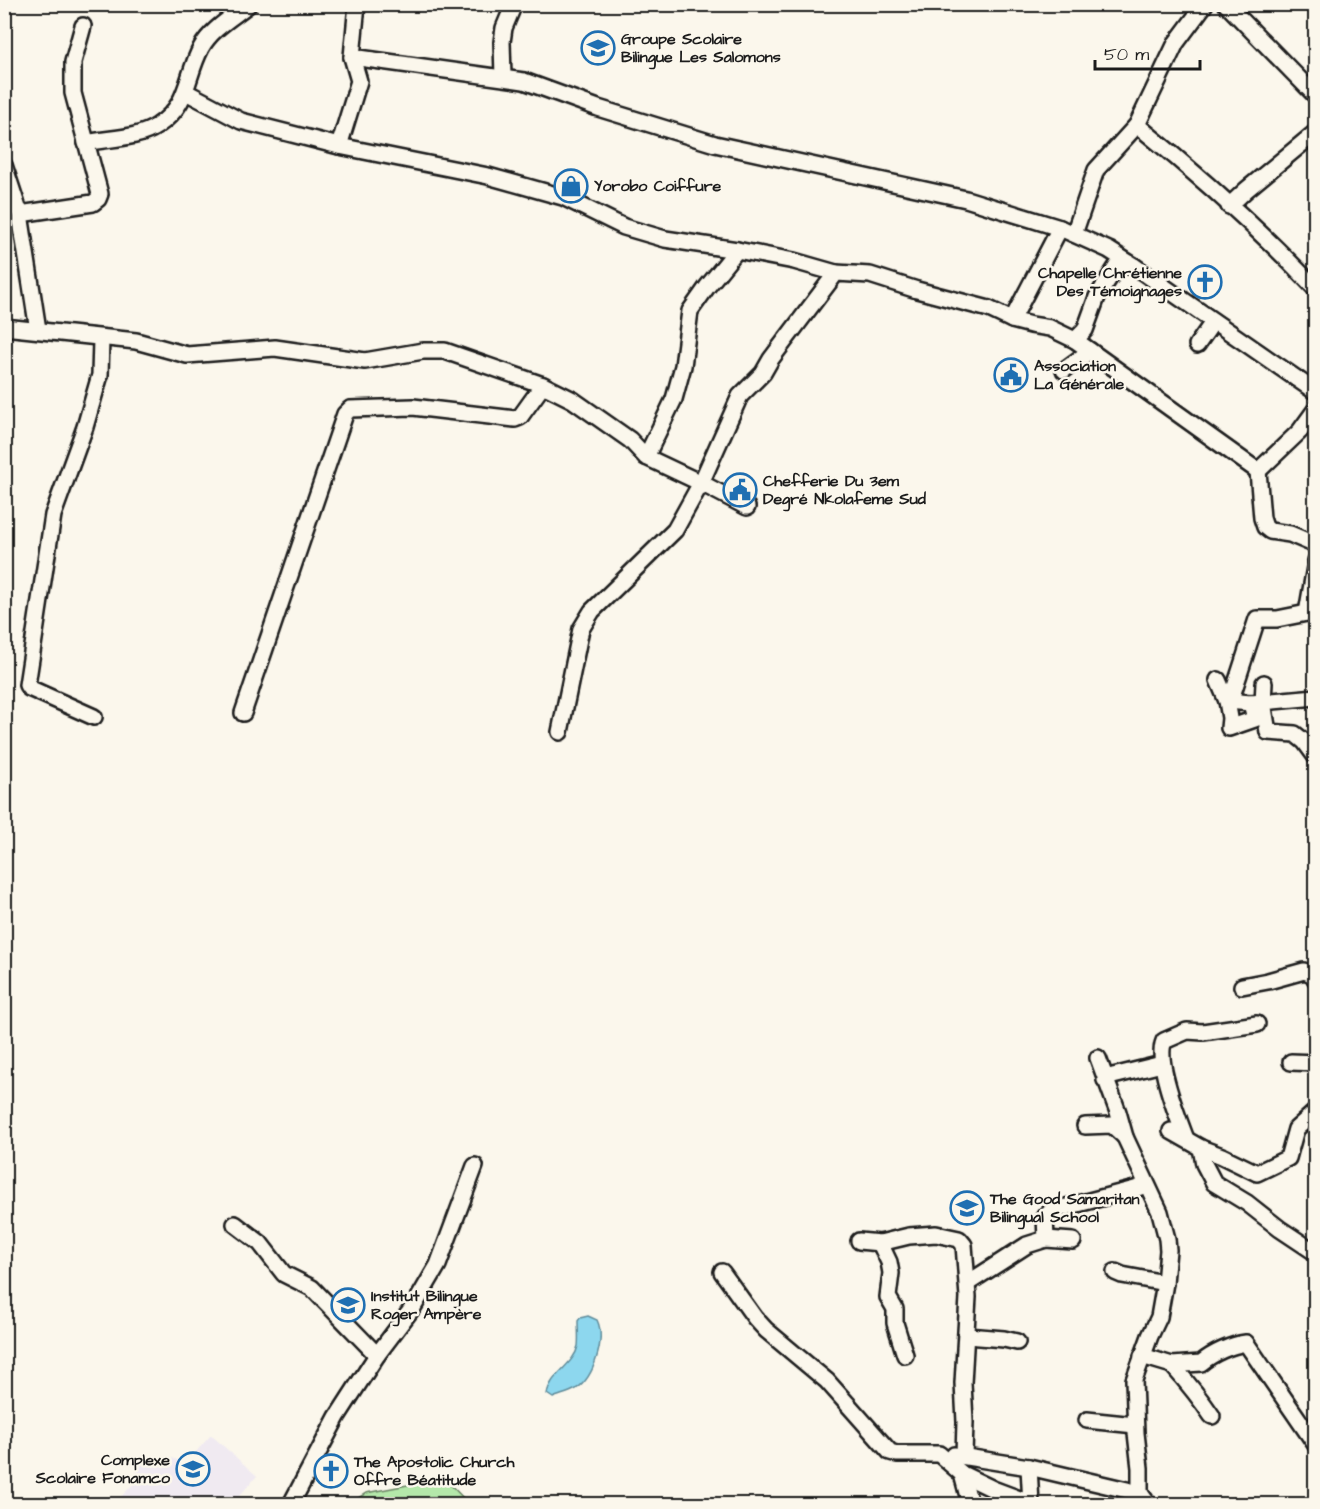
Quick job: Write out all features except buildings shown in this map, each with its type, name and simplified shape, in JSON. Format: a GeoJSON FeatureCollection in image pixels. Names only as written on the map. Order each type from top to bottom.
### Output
{"type":"FeatureCollection","features":[{"type":"Feature","properties":{"kind":"street"},"geometry":{"type":"LineString","coordinates":[[86,143],[135,134],[156,127],[174,112],[186,92],[206,40],[249,4]]}},
{"type":"Feature","properties":{"kind":"street"},"geometry":{"type":"LineString","coordinates":[[339,146],[358,81],[352,57],[357,4]]}},
{"type":"Feature","properties":{"kind":"street"},"geometry":{"type":"LineString","coordinates":[[503,77],[504,28],[514,4]]}},
{"type":"Feature","properties":{"kind":"street"},"geometry":{"type":"LineString","coordinates":[[1012,320],[1067,231],[1096,170],[1137,125],[1176,44],[1205,4]]}},
{"type":"Feature","properties":{"kind":"street"},"geometry":{"type":"LineString","coordinates":[[1226,4],[1316,96]]}},
{"type":"Feature","properties":{"kind":"street"},"geometry":{"type":"LineString","coordinates":[[20,214],[93,203],[100,194],[73,93],[73,62],[83,26]]}},
{"type":"Feature","properties":{"kind":"street"},"geometry":{"type":"LineString","coordinates":[[352,57],[524,81],[598,108],[715,144],[966,199],[1067,231],[1109,250],[1134,266],[1316,392]]}},
{"type":"Feature","properties":{"kind":"street"},"geometry":{"type":"LineString","coordinates":[[186,92],[242,121],[339,146],[488,176],[563,196],[624,227],[664,239],[770,255],[836,273],[870,275],[908,288],[989,309],[1031,326],[1050,328],[1076,340],[1258,471],[1262,518],[1265,527],[1270,531],[1290,534],[1316,545]]}},
{"type":"Feature","properties":{"kind":"street"},"geometry":{"type":"LineString","coordinates":[[1137,125],[1186,164],[1269,239],[1316,289]]}},
{"type":"Feature","properties":{"kind":"street"},"geometry":{"type":"LineString","coordinates":[[1230,206],[1316,132]]}},
{"type":"Feature","properties":{"kind":"street"},"geometry":{"type":"LineString","coordinates":[[4,165],[20,214],[39,330]]}},
{"type":"Feature","properties":{"kind":"street"},"geometry":{"type":"LineString","coordinates":[[646,457],[674,399],[683,366],[690,311],[737,250]]}},
{"type":"Feature","properties":{"kind":"street"},"geometry":{"type":"LineString","coordinates":[[1076,340],[1085,330],[1097,297],[1117,266],[1134,266]]}},
{"type":"Feature","properties":{"kind":"street"},"geometry":{"type":"LineString","coordinates":[[560,732],[581,629],[585,620],[592,610],[675,530],[701,483],[740,396],[763,374],[811,303],[836,273]]}},
{"type":"Feature","properties":{"kind":"street"},"geometry":{"type":"LineString","coordinates":[[1197,345],[1213,322]]}},
{"type":"Feature","properties":{"kind":"street"},"geometry":{"type":"LineString","coordinates":[[4,327],[136,341],[187,355],[275,348],[357,362],[423,351],[445,351],[543,385],[573,400],[630,440],[646,457],[747,507]]}},
{"type":"Feature","properties":{"kind":"street"},"geometry":{"type":"LineString","coordinates":[[94,717],[29,688],[27,685],[53,515],[85,427],[100,375],[101,339]]}},
{"type":"Feature","properties":{"kind":"street"},"geometry":{"type":"LineString","coordinates":[[1064,370],[1090,351]]}},
{"type":"Feature","properties":{"kind":"street"},"geometry":{"type":"LineString","coordinates":[[243,713],[345,414],[350,409],[412,407],[515,418],[520,417],[543,385]]}},
{"type":"Feature","properties":{"kind":"street"},"geometry":{"type":"LineString","coordinates":[[1258,471],[1300,431],[1316,410]]}},
{"type":"Feature","properties":{"kind":"street"},"geometry":{"type":"LineString","coordinates":[[1227,701],[1232,696],[1257,619],[1277,619],[1311,614],[1316,561]]}},
{"type":"Feature","properties":{"kind":"street"},"geometry":{"type":"LineString","coordinates":[[1218,680],[1227,701],[1229,728],[1255,719],[1257,703],[1264,683]]}},
{"type":"Feature","properties":{"kind":"street"},"geometry":{"type":"LineString","coordinates":[[1227,701],[1257,703],[1316,697]]}},
{"type":"Feature","properties":{"kind":"street"},"geometry":{"type":"LineString","coordinates":[[1257,703],[1268,732],[1295,734],[1305,742],[1316,757]]}},
{"type":"Feature","properties":{"kind":"street"},"geometry":{"type":"LineString","coordinates":[[1242,986],[1304,971],[1312,974],[1316,980]]}},
{"type":"Feature","properties":{"kind":"street"},"geometry":{"type":"LineString","coordinates":[[1186,1140],[1169,1093],[1162,1064],[1162,1046],[1167,1039],[1187,1031],[1203,1032],[1257,1024]]}},
{"type":"Feature","properties":{"kind":"street"},"geometry":{"type":"LineString","coordinates":[[722,1272],[766,1330],[827,1381],[890,1452],[964,1455],[1029,1467],[1144,1499],[1134,1380],[1159,1317],[1165,1283],[1167,1239],[1160,1212],[1125,1137],[1098,1058]]}},
{"type":"Feature","properties":{"kind":"street"},"geometry":{"type":"LineString","coordinates":[[1291,1062],[1316,1063]]}},
{"type":"Feature","properties":{"kind":"street"},"geometry":{"type":"LineString","coordinates":[[1105,1080],[1162,1064]]}},
{"type":"Feature","properties":{"kind":"street"},"geometry":{"type":"LineString","coordinates":[[1172,1131],[1201,1148],[1257,1173],[1288,1158],[1296,1129],[1316,1111]]}},
{"type":"Feature","properties":{"kind":"street"},"geometry":{"type":"LineString","coordinates":[[1085,1126],[1112,1125],[1125,1137]]}},
{"type":"Feature","properties":{"kind":"street"},"geometry":{"type":"LineString","coordinates":[[1201,1148],[1204,1164],[1214,1183],[1247,1203],[1316,1253]]}},
{"type":"Feature","properties":{"kind":"street"},"geometry":{"type":"LineString","coordinates":[[291,1504],[337,1417],[377,1355],[414,1306],[438,1265],[476,1166]]}},
{"type":"Feature","properties":{"kind":"street"},"geometry":{"type":"LineString","coordinates":[[1046,1239],[1046,1217],[1051,1210],[1146,1185]]}},
{"type":"Feature","properties":{"kind":"street"},"geometry":{"type":"LineString","coordinates":[[235,1224],[260,1243],[284,1274],[312,1288],[377,1355]]}},
{"type":"Feature","properties":{"kind":"street"},"geometry":{"type":"LineString","coordinates":[[859,1241],[880,1243],[909,1236],[936,1234],[959,1239],[964,1245],[968,1283],[963,1383],[964,1455]]}},
{"type":"Feature","properties":{"kind":"street"},"geometry":{"type":"LineString","coordinates":[[968,1283],[1027,1245],[1046,1239],[1073,1241]]}},
{"type":"Feature","properties":{"kind":"street"},"geometry":{"type":"LineString","coordinates":[[880,1243],[890,1262],[888,1297],[895,1309],[895,1323],[905,1355]]}},
{"type":"Feature","properties":{"kind":"street"},"geometry":{"type":"LineString","coordinates":[[1115,1272],[1165,1283]]}},
{"type":"Feature","properties":{"kind":"street"},"geometry":{"type":"LineString","coordinates":[[967,1336],[1017,1342]]}},
{"type":"Feature","properties":{"kind":"street"},"geometry":{"type":"LineString","coordinates":[[1142,1356],[1172,1365],[1202,1363],[1206,1358],[1237,1344],[1246,1343],[1316,1446]]}},
{"type":"Feature","properties":{"kind":"street"},"geometry":{"type":"LineString","coordinates":[[1172,1365],[1212,1416]]}},
{"type":"Feature","properties":{"kind":"street"},"geometry":{"type":"LineString","coordinates":[[1087,1420],[1136,1425]]}},
{"type":"Feature","properties":{"kind":"street"},"geometry":{"type":"LineString","coordinates":[[939,1454],[962,1474],[1030,1504],[1029,1467]]}},
{"type":"Feature","properties":{"kind":"street"},"geometry":{"type":"LineString","coordinates":[[962,1474],[970,1504]]}},
{"type":"Feature","properties":{"kind":"shaded area","name":"Complexe Scolaire Fonamco"},"geometry":{"type":"Polygon","coordinates":[[[211,1435],[257,1476],[232,1504],[125,1504],[119,1499],[135,1482],[137,1457],[172,1458],[186,1463],[211,1435]]]}},
{"type":"Feature","properties":{"kind":"green space"},"geometry":{"type":"Polygon","coordinates":[[[444,1478],[469,1504],[349,1504],[366,1493],[444,1478]]]}},
{"type":"Feature","properties":{"kind":"water"},"geometry":{"type":"Polygon","coordinates":[[[588,1316],[597,1320],[599,1328],[597,1358],[582,1384],[570,1392],[553,1398],[547,1394],[549,1387],[576,1353],[578,1321],[588,1316]]]}},
{"type":"Feature","properties":{"kind":"place","name":"Groupe Scolaire Bilingue Les Salomons"},"geometry":{"type":"Point","coordinates":[598,48]}},
{"type":"Feature","properties":{"kind":"place","name":"Yorobo Coiffure"},"geometry":{"type":"Point","coordinates":[571,186]}},
{"type":"Feature","properties":{"kind":"place","name":"Chapelle Chrétienne Des Témoignages"},"geometry":{"type":"Point","coordinates":[1205,282]}},
{"type":"Feature","properties":{"kind":"place","name":"Association La Générale"},"geometry":{"type":"Point","coordinates":[1011,375]}},
{"type":"Feature","properties":{"kind":"place","name":"Chefferie Du 3em Degré Nkolafeme Sud"},"geometry":{"type":"Point","coordinates":[740,490]}},
{"type":"Feature","properties":{"kind":"place","name":"The Good Samaritan Bilingual School"},"geometry":{"type":"Point","coordinates":[967,1208]}},
{"type":"Feature","properties":{"kind":"place","name":"Institut Bilingue Roger Ampère"},"geometry":{"type":"Point","coordinates":[348,1305]}},
{"type":"Feature","properties":{"kind":"place","name":"Complexe Scolaire Fonamco"},"geometry":{"type":"Point","coordinates":[193,1469]}},
{"type":"Feature","properties":{"kind":"place","name":"The Apostolic Church Offre Béatitude"},"geometry":{"type":"Point","coordinates":[331,1471]}}]}
